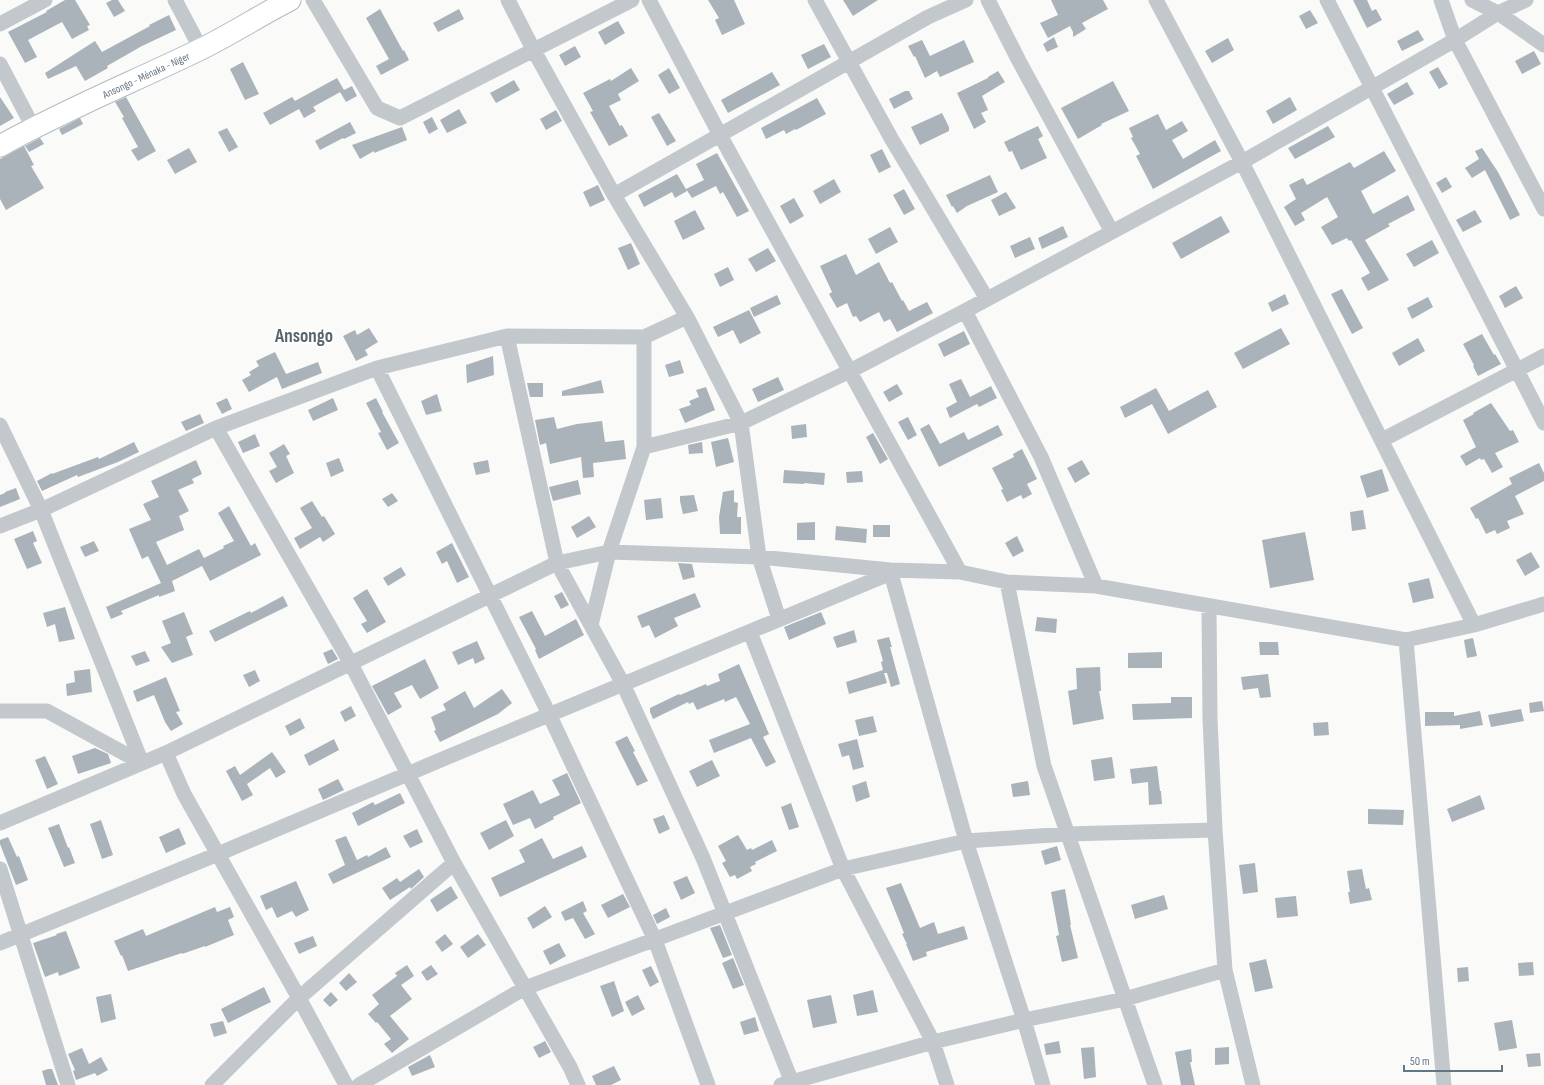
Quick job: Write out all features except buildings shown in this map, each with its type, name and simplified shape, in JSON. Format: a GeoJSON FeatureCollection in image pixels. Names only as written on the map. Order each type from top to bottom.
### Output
{"type":"FeatureCollection","features":[{"type":"Feature","properties":{"kind":"main road","name":"Ansongo - Ménaka - Niger"},"geometry":{"type":"LineString","coordinates":[[0,146],[33,127],[201,49],[290,0]]}},
{"type":"Feature","properties":{"kind":"street"},"geometry":{"type":"LineString","coordinates":[[0,24],[45,0]]}},
{"type":"Feature","properties":{"kind":"street"},"geometry":{"type":"LineString","coordinates":[[175,0],[201,49]]}},
{"type":"Feature","properties":{"kind":"street"},"geometry":{"type":"LineString","coordinates":[[313,0],[377,108],[400,118],[533,49],[632,0]]}},
{"type":"Feature","properties":{"kind":"street"},"geometry":{"type":"LineString","coordinates":[[508,0],[533,49],[614,195],[686,316],[741,423],[759,557],[779,620]]}},
{"type":"Feature","properties":{"kind":"street"},"geometry":{"type":"LineString","coordinates":[[649,0],[720,135],[960,572]]}},
{"type":"Feature","properties":{"kind":"street"},"geometry":{"type":"LineString","coordinates":[[815,0],[891,138],[987,299]]}},
{"type":"Feature","properties":{"kind":"street"},"geometry":{"type":"LineString","coordinates":[[614,195],[848,61],[928,17],[966,0]]}},
{"type":"Feature","properties":{"kind":"street"},"geometry":{"type":"LineString","coordinates":[[988,0],[1019,61],[1112,232]]}},
{"type":"Feature","properties":{"kind":"street"},"geometry":{"type":"LineString","coordinates":[[1156,0],[1242,162],[1474,625]]}},
{"type":"Feature","properties":{"kind":"street"},"geometry":{"type":"LineString","coordinates":[[1327,0],[1544,423]]}},
{"type":"Feature","properties":{"kind":"street"},"geometry":{"type":"LineString","coordinates":[[1441,0],[1455,40],[1544,209]]}},
{"type":"Feature","properties":{"kind":"street"},"geometry":{"type":"LineString","coordinates":[[1472,0],[1498,13],[1544,45]]}},
{"type":"Feature","properties":{"kind":"street"},"geometry":{"type":"LineString","coordinates":[[644,447],[741,423],[850,371],[1242,162],[1455,40],[1498,13],[1526,0]]}},
{"type":"Feature","properties":{"kind":"street"},"geometry":{"type":"LineString","coordinates":[[0,64],[33,127]]}},
{"type":"Feature","properties":{"kind":"street"},"geometry":{"type":"LineString","coordinates":[[965,311],[1041,457],[1096,586]]}},
{"type":"Feature","properties":{"kind":"street"},"geometry":{"type":"LineString","coordinates":[[0,526],[41,510],[216,428],[377,368],[507,336],[644,337],[686,316]]}},
{"type":"Feature","properties":{"kind":"street"},"geometry":{"type":"LineString","coordinates":[[507,336],[557,563],[623,684],[703,858],[726,913],[789,1084],[933,1042],[1024,1020],[1126,999],[1225,970]]}},
{"type":"Feature","properties":{"kind":"street"},"geometry":{"type":"LineString","coordinates":[[591,625],[609,552],[644,447],[644,337]]}},
{"type":"Feature","properties":{"kind":"street"},"geometry":{"type":"LineString","coordinates":[[1382,440],[1544,356]]}},
{"type":"Feature","properties":{"kind":"street"},"geometry":{"type":"LineString","coordinates":[[377,368],[549,714],[655,940],[708,1085]]}},
{"type":"Feature","properties":{"kind":"street"},"geometry":{"type":"LineString","coordinates":[[0,424],[41,510],[142,763]]}},
{"type":"Feature","properties":{"kind":"street"},"geometry":{"type":"LineString","coordinates":[[216,428],[350,662],[454,863],[570,1067],[578,1085]]}},
{"type":"Feature","properties":{"kind":"street"},"geometry":{"type":"LineString","coordinates":[[0,823],[166,753],[350,662],[557,563],[609,552],[759,557],[891,572],[960,572],[1007,582],[1096,586],[1209,607],[1406,640],[1474,625],[1544,604]]}},
{"type":"Feature","properties":{"kind":"street"},"geometry":{"type":"LineString","coordinates":[[0,943],[21,933],[218,854],[549,714],[779,620],[891,572]]}},
{"type":"Feature","properties":{"kind":"street"},"geometry":{"type":"LineString","coordinates":[[891,572],[966,841],[1024,1020],[1043,1085]]}},
{"type":"Feature","properties":{"kind":"street"},"geometry":{"type":"LineString","coordinates":[[1007,582],[1044,766],[1155,1085]]}},
{"type":"Feature","properties":{"kind":"street"},"geometry":{"type":"LineString","coordinates":[[1209,607],[1210,719],[1215,830],[1225,970],[1253,1085]]}},
{"type":"Feature","properties":{"kind":"street"},"geometry":{"type":"LineString","coordinates":[[750,632],[843,869],[933,1042],[947,1085]]}},
{"type":"Feature","properties":{"kind":"street"},"geometry":{"type":"LineString","coordinates":[[1406,640],[1444,1085]]}},
{"type":"Feature","properties":{"kind":"street"},"geometry":{"type":"LineString","coordinates":[[0,711],[47,711],[142,763]]}},
{"type":"Feature","properties":{"kind":"street"},"geometry":{"type":"LineString","coordinates":[[166,753],[184,794],[299,998],[346,1085]]}},
{"type":"Feature","properties":{"kind":"street"},"geometry":{"type":"LineString","coordinates":[[359,1085],[525,988],[843,869],[966,841],[1068,834],[1215,830]]}},
{"type":"Feature","properties":{"kind":"street"},"geometry":{"type":"LineString","coordinates":[[212,1085],[299,998],[454,863]]}},
{"type":"Feature","properties":{"kind":"street"},"geometry":{"type":"LineString","coordinates":[[0,869],[68,1085]]}},
{"type":"Feature","properties":{"kind":"district","name":"Ansongo"},"geometry":{"type":"Point","coordinates":[304,335]}}]}
